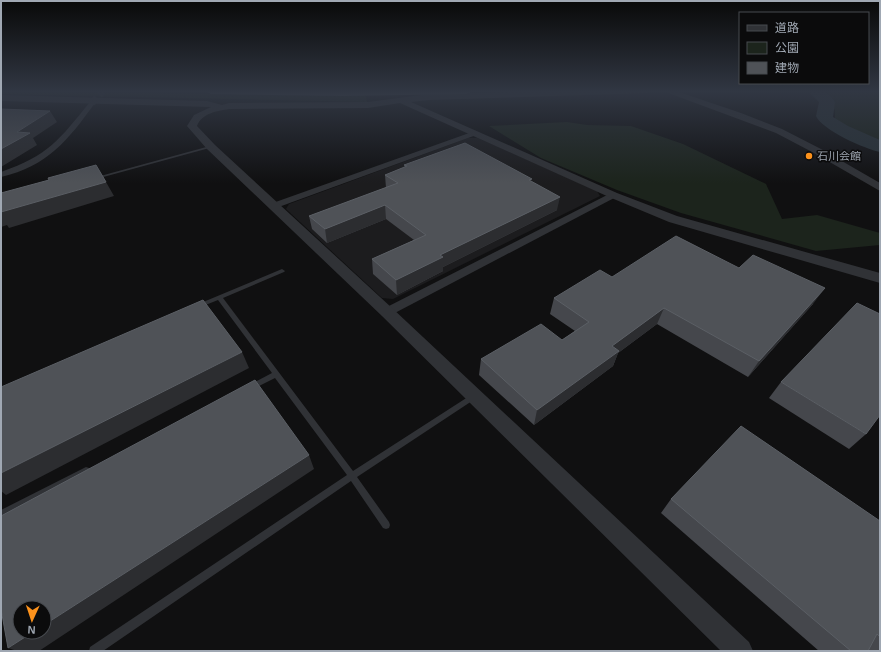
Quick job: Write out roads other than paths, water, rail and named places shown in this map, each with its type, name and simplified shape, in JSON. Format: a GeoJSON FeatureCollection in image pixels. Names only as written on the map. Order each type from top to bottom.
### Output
{"type":"FeatureCollection","features":[{"type":"Feature","properties":{"kind":"street"},"geometry":{"type":"LineString","coordinates":[[1,175],[32,162],[52,150],[77,121]]}},
{"type":"Feature","properties":{"kind":"street"},"geometry":{"type":"LineString","coordinates":[[194,121],[192,126],[211,147],[387,312],[740,651]]}},
{"type":"Feature","properties":{"kind":"street"},"geometry":{"type":"LineString","coordinates":[[448,121],[613,195],[673,219],[880,278]]}},
{"type":"Feature","properties":{"kind":"street"},"geometry":{"type":"LineString","coordinates":[[755,121],[812,148],[880,188]]}},
{"type":"Feature","properties":{"kind":"street"},"geometry":{"type":"LineString","coordinates":[[273,206],[475,134]]}},
{"type":"Feature","properties":{"kind":"street"},"geometry":{"type":"LineString","coordinates":[[387,312],[613,195]]}},
{"type":"Feature","properties":{"kind":"lane"},"geometry":{"type":"LineString","coordinates":[[91,179],[211,147]]}},
{"type":"Feature","properties":{"kind":"lane"},"geometry":{"type":"LineString","coordinates":[[190,310],[282,271]]}},
{"type":"Feature","properties":{"kind":"lane"},"geometry":{"type":"LineString","coordinates":[[219,297],[352,476],[386,525]]}},
{"type":"Feature","properties":{"kind":"lane"},"geometry":{"type":"LineString","coordinates":[[241,392],[276,374]]}},
{"type":"Feature","properties":{"kind":"lane"},"geometry":{"type":"LineString","coordinates":[[94,651],[352,476],[474,396]]}},
{"type":"Feature","properties":{"kind":"lane"},"geometry":{"type":"LineString","coordinates":[[1,514],[93,468]]}},
{"type":"Feature","properties":{"kind":"waterway"},"geometry":{"type":"LineString","coordinates":[[828,121],[842,130],[880,147]]}},
{"type":"Feature","properties":{"kind":"place","name":"石川会館"},"geometry":{"type":"Point","coordinates":[809,156]}}]}
